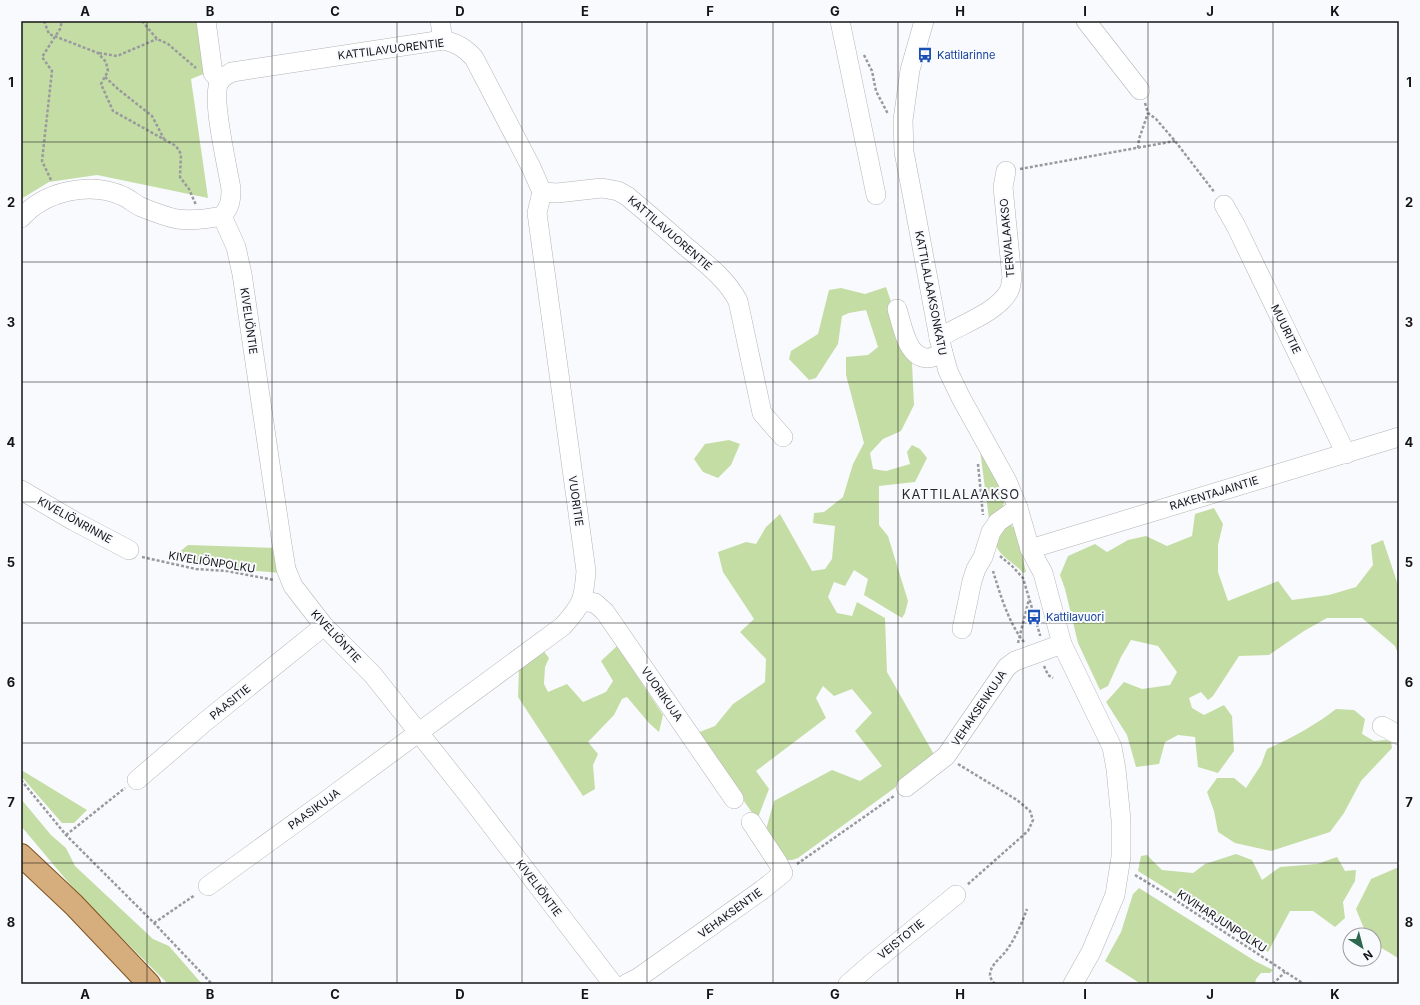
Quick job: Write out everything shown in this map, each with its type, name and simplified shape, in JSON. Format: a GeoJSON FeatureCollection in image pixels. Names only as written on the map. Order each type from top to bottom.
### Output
{"type":"FeatureCollection","features":[{"type":"Feature","properties":{"kind":"main road"},"geometry":{"type":"LineString","coordinates":[[21,838],[74,905]]}},
{"type":"Feature","properties":{"kind":"main road"},"geometry":{"type":"LineString","coordinates":[[21,854],[74,905],[149,984]]}},
{"type":"Feature","properties":{"kind":"street"},"geometry":{"type":"LineString","coordinates":[[21,218],[36,204],[49,197],[77,189],[98,190],[122,196],[141,207],[176,219],[202,220],[222,216],[228,209],[231,202],[231,189],[217,107],[217,77],[206,21]]}},
{"type":"Feature","properties":{"kind":"street"},"geometry":{"type":"LineString","coordinates":[[440,21],[443,40]]}},
{"type":"Feature","properties":{"kind":"street"},"geometry":{"type":"LineString","coordinates":[[840,21],[876,195]]}},
{"type":"Feature","properties":{"kind":"street","name":"KATTILALAAKSONKATU"},"geometry":{"type":"LineString","coordinates":[[924,21],[910,70],[903,120],[904,146],[941,346],[948,370],[960,398],[1007,482],[1018,508],[1030,549],[1030,576],[1047,647],[1062,673],[1102,726],[1112,747],[1116,770],[1121,820],[1121,857],[1116,895],[1091,952],[1074,984]]}},
{"type":"Feature","properties":{"kind":"street"},"geometry":{"type":"LineString","coordinates":[[1086,21],[1140,90]]}},
{"type":"Feature","properties":{"kind":"street","name":"KATTILAVUORENTIE"},"geometry":{"type":"LineString","coordinates":[[217,77],[232,72],[443,40],[459,45],[474,58],[532,167],[542,192],[557,193],[602,188],[618,191],[627,196],[725,281],[738,301],[762,413],[783,437]]}},
{"type":"Feature","properties":{"kind":"street","name":"TERVALAAKSO"},"geometry":{"type":"LineString","coordinates":[[897,309],[909,347],[919,356],[927,358],[941,346],[953,329],[968,323],[996,305],[1010,290],[1012,278],[1003,187],[1006,171]]}},
{"type":"Feature","properties":{"kind":"street","name":"VUORITIE"},"geometry":{"type":"LineString","coordinates":[[419,732],[563,626],[582,601],[585,588],[586,571],[537,213],[542,192]]}},
{"type":"Feature","properties":{"kind":"street","name":"MUURITIE"},"geometry":{"type":"LineString","coordinates":[[1224,205],[1236,226],[1346,454]]}},
{"type":"Feature","properties":{"kind":"street","name":"KIVELIÖNTIE"},"geometry":{"type":"LineString","coordinates":[[222,216],[236,247],[240,267],[280,538],[286,569],[293,586],[324,626],[373,675],[419,732],[613,984]]}},
{"type":"Feature","properties":{"kind":"street","name":"RAKENTAJAINTIE"},"geometry":{"type":"LineString","coordinates":[[1030,549],[1399,437]]}},
{"type":"Feature","properties":{"kind":"street","name":"KIVELIÖNRINNE"},"geometry":{"type":"LineString","coordinates":[[21,490],[74,521],[129,550]]}},
{"type":"Feature","properties":{"kind":"street"},"geometry":{"type":"LineString","coordinates":[[962,629],[972,581],[994,526],[1006,515],[1018,508]]}},
{"type":"Feature","properties":{"kind":"street","name":"VUORIKUJA"},"geometry":{"type":"LineString","coordinates":[[582,601],[595,603],[605,612],[734,799]]}},
{"type":"Feature","properties":{"kind":"street","name":"PAASITIE"},"geometry":{"type":"LineString","coordinates":[[137,780],[206,721],[324,626]]}},
{"type":"Feature","properties":{"kind":"street","name":"VEHAKSENKUJA"},"geometry":{"type":"LineString","coordinates":[[906,787],[946,756],[1007,667],[1015,661],[1047,647]]}},
{"type":"Feature","properties":{"kind":"street"},"geometry":{"type":"LineString","coordinates":[[1382,726],[1399,735]]}},
{"type":"Feature","properties":{"kind":"street","name":"PAASIKUJA"},"geometry":{"type":"LineString","coordinates":[[208,886],[419,732]]}},
{"type":"Feature","properties":{"kind":"street"},"geometry":{"type":"LineString","coordinates":[[751,822],[783,873]]}},
{"type":"Feature","properties":{"kind":"street","name":"VEHAKSENTIE"},"geometry":{"type":"LineString","coordinates":[[626,984],[638,978],[762,890],[783,873]]}},
{"type":"Feature","properties":{"kind":"street","name":"VEISTOTIE"},"geometry":{"type":"LineString","coordinates":[[848,984],[956,895]]}},
{"type":"Feature","properties":{"kind":"path"},"geometry":{"type":"LineString","coordinates":[[44,21],[48,34],[98,53],[117,56],[157,39]]}},
{"type":"Feature","properties":{"kind":"path"},"geometry":{"type":"LineString","coordinates":[[58,195],[42,161],[52,72],[42,57],[60,29],[62,21]]}},
{"type":"Feature","properties":{"kind":"path"},"geometry":{"type":"LineString","coordinates":[[142,21],[157,39],[168,44],[198,70],[217,77]]}},
{"type":"Feature","properties":{"kind":"path"},"geometry":{"type":"LineString","coordinates":[[98,53],[106,62],[108,71],[101,84],[113,111],[176,146],[181,154],[180,177],[189,189],[202,220]]}},
{"type":"Feature","properties":{"kind":"path"},"geometry":{"type":"LineString","coordinates":[[105,77],[152,116],[165,140]]}},
{"type":"Feature","properties":{"kind":"path"},"geometry":{"type":"LineString","coordinates":[[1140,90],[1148,113],[1156,119],[1175,141],[1224,205]]}},
{"type":"Feature","properties":{"kind":"path"},"geometry":{"type":"LineString","coordinates":[[1138,148],[1139,139],[1148,113]]}},
{"type":"Feature","properties":{"kind":"path"},"geometry":{"type":"LineString","coordinates":[[1006,171],[1175,141]]}},
{"type":"Feature","properties":{"kind":"path"},"geometry":{"type":"LineString","coordinates":[[978,459],[983,518]]}},
{"type":"Feature","properties":{"kind":"path"},"geometry":{"type":"LineString","coordinates":[[988,544],[1023,578],[1040,634],[1047,647],[1048,675],[1053,678]]}},
{"type":"Feature","properties":{"kind":"path","name":"KIVELIÖNPOLKU"},"geometry":{"type":"LineString","coordinates":[[129,550],[144,558],[196,568],[227,571],[293,586]]}},
{"type":"Feature","properties":{"kind":"path"},"geometry":{"type":"LineString","coordinates":[[993,569],[1006,609],[1020,637],[1027,646],[1047,647]]}},
{"type":"Feature","properties":{"kind":"path"},"geometry":{"type":"LineString","coordinates":[[1015,661],[1029,598]]}},
{"type":"Feature","properties":{"kind":"path"},"geometry":{"type":"LineString","coordinates":[[946,756],[1017,800],[1030,811],[1033,820],[1028,831],[956,895]]}},
{"type":"Feature","properties":{"kind":"path"},"geometry":{"type":"LineString","coordinates":[[21,780],[66,835],[154,923],[212,984]]}},
{"type":"Feature","properties":{"kind":"path"},"geometry":{"type":"LineString","coordinates":[[66,835],[137,780]]}},
{"type":"Feature","properties":{"kind":"path"},"geometry":{"type":"LineString","coordinates":[[783,873],[906,787]]}},
{"type":"Feature","properties":{"kind":"path","name":"KIVIHARJUNPOLKU"},"geometry":{"type":"LineString","coordinates":[[1130,873],[1163,892],[1304,984]]}},
{"type":"Feature","properties":{"kind":"path"},"geometry":{"type":"LineString","coordinates":[[154,923],[208,886]]}},
{"type":"Feature","properties":{"kind":"path"},"geometry":{"type":"LineString","coordinates":[[995,984],[992,981],[990,974],[993,966],[1007,950],[1027,909]]}},
{"type":"Feature","properties":{"kind":"path"},"geometry":{"type":"LineString","coordinates":[[1273,984],[1285,972]]}},
{"type":"Feature","properties":{"kind":"green space"},"geometry":{"type":"Polygon","coordinates":[[[21,21],[214,21],[206,73],[191,79],[208,198],[97,175],[49,182],[21,199],[21,21]]]}},
{"type":"Feature","properties":{"kind":"green space"},"geometry":{"type":"Polygon","coordinates":[[[886,287],[912,363],[914,405],[901,431],[883,439],[870,453],[873,469],[886,471],[910,464],[907,452],[912,445],[920,449],[927,458],[915,482],[879,486],[879,525],[888,536],[908,601],[902,618],[864,595],[868,579],[854,570],[845,586],[834,582],[828,597],[837,613],[852,616],[857,602],[885,618],[887,672],[936,758],[798,858],[787,860],[765,833],[774,801],[832,770],[860,781],[882,766],[855,731],[872,713],[852,689],[834,696],[823,686],[816,698],[826,718],[756,771],[769,789],[757,820],[697,733],[715,726],[733,704],[765,682],[766,659],[740,632],[754,619],[723,572],[718,552],[746,542],[756,544],[766,527],[780,514],[812,571],[825,569],[832,559],[835,526],[813,523],[814,513],[824,512],[843,497],[853,464],[864,443],[846,375],[846,357],[868,355],[878,347],[866,310],[849,313],[842,316],[838,344],[816,378],[809,380],[789,359],[791,351],[818,334],[829,290],[841,288],[865,294],[886,287]]]}},
{"type":"Feature","properties":{"kind":"green space"},"geometry":{"type":"Polygon","coordinates":[[[729,440],[740,444],[731,465],[718,478],[703,472],[694,459],[705,444],[729,440]]]}},
{"type":"Feature","properties":{"kind":"green space"},"geometry":{"type":"Polygon","coordinates":[[[980,450],[1004,495],[1003,507],[989,519],[980,450]]]}},
{"type":"Feature","properties":{"kind":"green space"},"geometry":{"type":"Polygon","coordinates":[[[1214,508],[1223,524],[1218,545],[1218,572],[1228,601],[1278,581],[1292,600],[1329,595],[1356,587],[1373,565],[1371,545],[1383,540],[1399,588],[1399,656],[1395,646],[1362,618],[1327,618],[1304,631],[1269,655],[1239,656],[1213,696],[1208,700],[1201,692],[1189,698],[1192,708],[1204,715],[1224,705],[1232,716],[1234,751],[1218,773],[1198,767],[1195,737],[1178,735],[1165,742],[1159,764],[1136,767],[1127,735],[1106,702],[1124,682],[1142,689],[1170,685],[1177,672],[1158,646],[1131,640],[1121,657],[1108,686],[1100,690],[1078,643],[1065,589],[1060,575],[1068,556],[1095,544],[1107,552],[1128,540],[1146,536],[1167,546],[1192,536],[1195,514],[1214,508]]]}},
{"type":"Feature","properties":{"kind":"green space"},"geometry":{"type":"Polygon","coordinates":[[[1010,524],[1016,530],[1026,572],[1023,573],[999,551],[996,546],[997,532],[1010,524]]]}},
{"type":"Feature","properties":{"kind":"green space"},"geometry":{"type":"Polygon","coordinates":[[[188,545],[278,548],[281,573],[234,569],[173,557],[188,545]]]}},
{"type":"Feature","properties":{"kind":"green space"},"geometry":{"type":"Polygon","coordinates":[[[617,646],[663,715],[659,732],[649,723],[627,697],[622,699],[614,715],[588,742],[598,754],[593,765],[595,789],[583,796],[518,697],[519,669],[542,649],[549,658],[545,667],[544,684],[548,692],[567,684],[583,702],[606,692],[613,681],[601,661],[617,646]]]}},
{"type":"Feature","properties":{"kind":"green space"},"geometry":{"type":"Polygon","coordinates":[[[1336,709],[1354,710],[1365,719],[1362,734],[1374,741],[1386,740],[1391,742],[1392,748],[1361,781],[1344,813],[1330,832],[1271,851],[1235,843],[1218,832],[1214,811],[1207,792],[1217,778],[1234,778],[1246,788],[1261,765],[1267,749],[1303,731],[1336,709]]]}},
{"type":"Feature","properties":{"kind":"green space"},"geometry":{"type":"Polygon","coordinates":[[[23,771],[87,810],[74,823],[62,823],[21,776],[23,771]]]}},
{"type":"Feature","properties":{"kind":"green space"},"geometry":{"type":"Polygon","coordinates":[[[21,799],[51,835],[66,848],[75,866],[153,939],[169,946],[202,984],[168,984],[79,895],[21,826],[21,799]]]}},
{"type":"Feature","properties":{"kind":"green space"},"geometry":{"type":"Polygon","coordinates":[[[1236,854],[1252,860],[1262,880],[1280,867],[1317,864],[1337,857],[1345,871],[1356,870],[1355,881],[1343,902],[1345,918],[1335,927],[1313,911],[1290,911],[1268,952],[1138,871],[1141,856],[1147,855],[1162,870],[1193,873],[1205,864],[1236,854]]]}},
{"type":"Feature","properties":{"kind":"green space"},"geometry":{"type":"Polygon","coordinates":[[[1399,867],[1399,958],[1382,948],[1382,927],[1363,927],[1356,909],[1371,879],[1399,867]]]}},
{"type":"Feature","properties":{"kind":"green space"},"geometry":{"type":"Polygon","coordinates":[[[1139,888],[1255,961],[1273,970],[1270,973],[1261,973],[1256,979],[1255,984],[1141,984],[1105,961],[1121,932],[1133,894],[1139,888]]]}},
{"type":"Feature","properties":{"kind":"place","name":"Kattilarinne"},"geometry":{"type":"Point","coordinates":[925,55]}},
{"type":"Feature","properties":{"kind":"place","name":"Kattilavuori"},"geometry":{"type":"Point","coordinates":[1034,617]}},
{"type":"Feature","properties":{"kind":"district","name":"KATTILALAAKSO"},"geometry":{"type":"Point","coordinates":[961,494]}}]}
